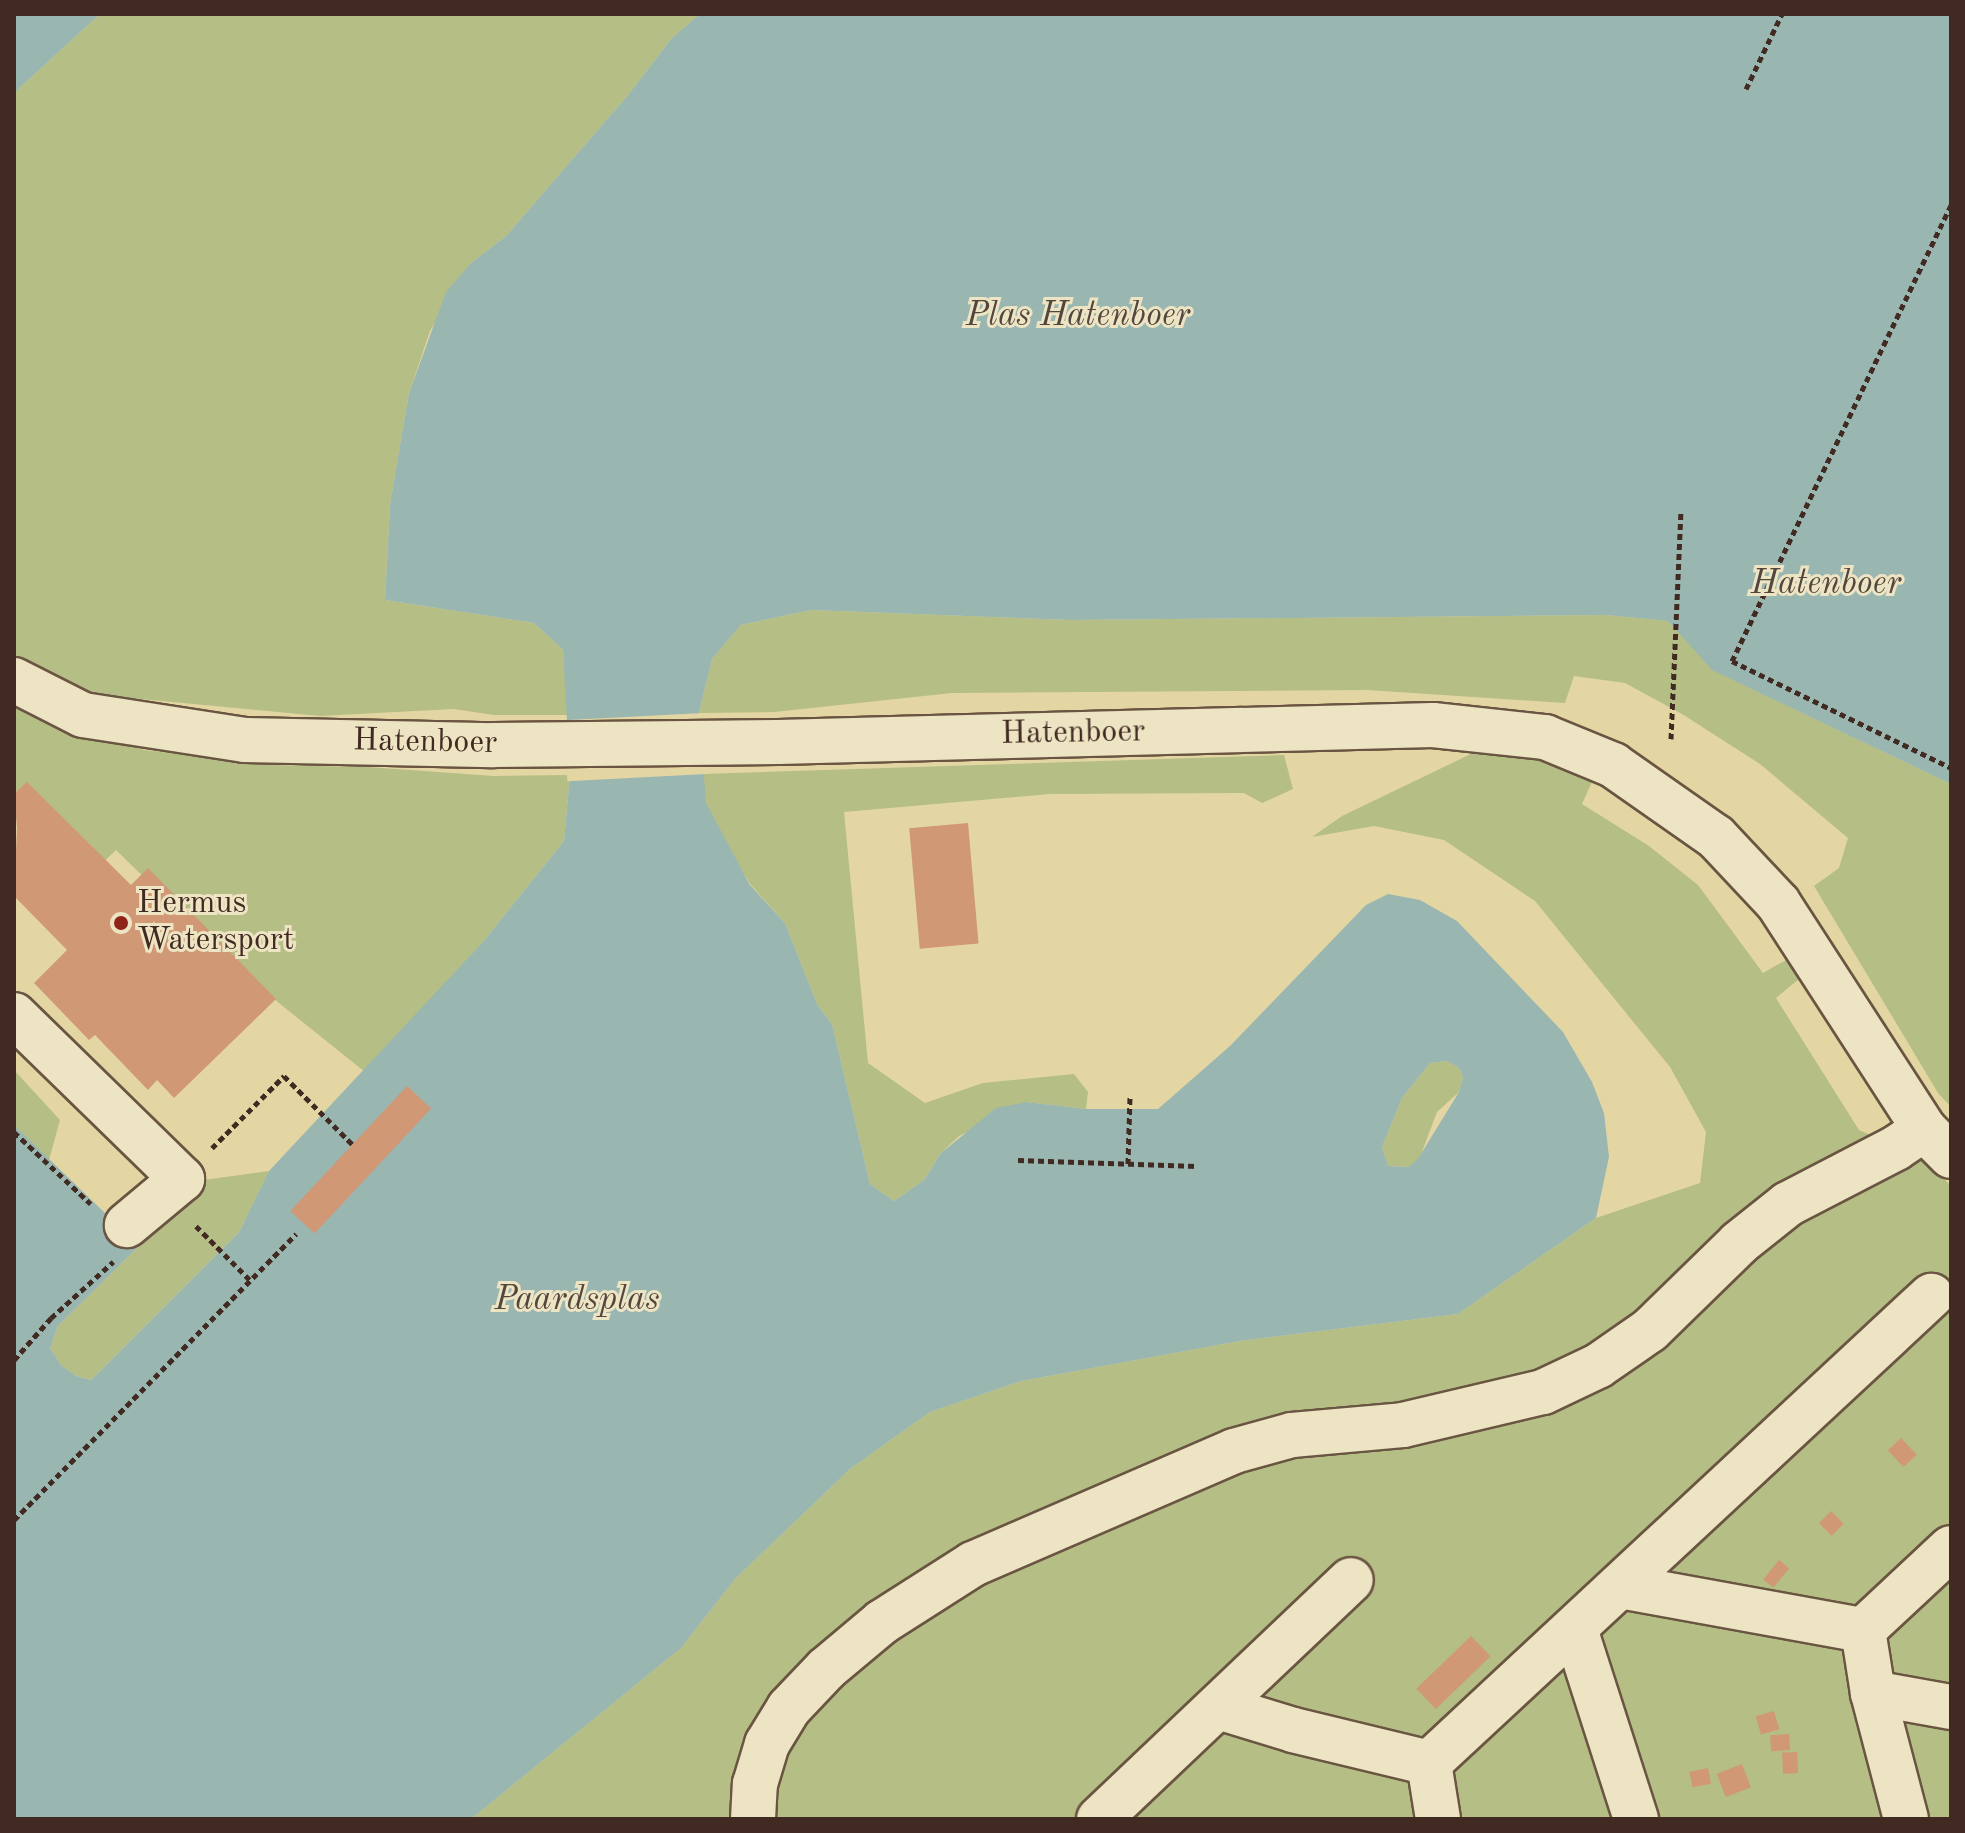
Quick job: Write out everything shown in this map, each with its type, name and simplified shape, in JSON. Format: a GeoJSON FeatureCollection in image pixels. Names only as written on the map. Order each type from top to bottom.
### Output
{"type":"FeatureCollection","features":[{"type":"Feature","properties":{"kind":"street","name":"Hatenboer"},"geometry":{"type":"LineString","coordinates":[[14,680],[83,715],[245,740],[493,745],[778,742],[1433,725],[1545,737],[1613,765],[1716,837],[1778,903],[1938,1142]]}},
{"type":"Feature","properties":{"kind":"street"},"geometry":{"type":"LineString","coordinates":[[14,1015],[182,1179],[114,1232]]}},
{"type":"Feature","properties":{"kind":"street"},"geometry":{"type":"LineString","coordinates":[[753,1819],[755,1784],[767,1744],[789,1708],[826,1669],[882,1622],[973,1564],[1234,1451],[1292,1435],[1403,1425],[1543,1392],[1598,1366],[1650,1330],[1739,1243],[1788,1204],[1896,1148],[1938,1142]]}},
{"type":"Feature","properties":{"kind":"street"},"geometry":{"type":"LineString","coordinates":[[1429,1763],[1931,1296]]}},
{"type":"Feature","properties":{"kind":"street"},"geometry":{"type":"LineString","coordinates":[[1863,1630],[1951,1548]]}},
{"type":"Feature","properties":{"kind":"street"},"geometry":{"type":"LineString","coordinates":[[1102,1818],[1351,1580]]}},
{"type":"Feature","properties":{"kind":"street"},"geometry":{"type":"LineString","coordinates":[[1620,1586],[1863,1630]]}},
{"type":"Feature","properties":{"kind":"street"},"geometry":{"type":"LineString","coordinates":[[1575,1629],[1636,1819]]}},
{"type":"Feature","properties":{"kind":"street"},"geometry":{"type":"LineString","coordinates":[[1863,1630],[1873,1693],[1906,1819]]}},
{"type":"Feature","properties":{"kind":"street"},"geometry":{"type":"LineString","coordinates":[[1873,1693],[1951,1707]]}},
{"type":"Feature","properties":{"kind":"street"},"geometry":{"type":"LineString","coordinates":[[1218,1707],[1293,1730],[1429,1763]]}},
{"type":"Feature","properties":{"kind":"street"},"geometry":{"type":"LineString","coordinates":[[1429,1763],[1438,1819]]}},
{"type":"Feature","properties":{"kind":"path"},"geometry":{"type":"LineString","coordinates":[[1746,89],[1782,14]]}},
{"type":"Feature","properties":{"kind":"path"},"geometry":{"type":"LineString","coordinates":[[1951,205],[1732,661],[1951,768]]}},
{"type":"Feature","properties":{"kind":"path"},"geometry":{"type":"LineString","coordinates":[[1671,739],[1681,511]]}},
{"type":"Feature","properties":{"kind":"path"},"geometry":{"type":"LineString","coordinates":[[182,1179],[284,1076],[353,1145]]}},
{"type":"Feature","properties":{"kind":"path"},"geometry":{"type":"LineString","coordinates":[[1128,1164],[1130,1095]]}},
{"type":"Feature","properties":{"kind":"path"},"geometry":{"type":"LineString","coordinates":[[14,1132],[52,1170],[59,1170],[114,1232],[51,1318],[14,1360]]}},
{"type":"Feature","properties":{"kind":"path"},"geometry":{"type":"LineString","coordinates":[[1018,1160],[1197,1166]]}},
{"type":"Feature","properties":{"kind":"path"},"geometry":{"type":"LineString","coordinates":[[196,1226],[250,1280]]}},
{"type":"Feature","properties":{"kind":"path"},"geometry":{"type":"LineString","coordinates":[[14,1520],[296,1234]]}},
{"type":"Feature","properties":{"kind":"green space"},"geometry":{"type":"Polygon","coordinates":[[[100,14],[700,14],[671,39],[628,95],[506,236],[471,263],[430,331],[409,393],[390,504],[385,600],[534,623],[563,650],[568,715],[494,715],[454,709],[320,716],[100,695],[14,661],[14,93],[100,14]]]}},
{"type":"Feature","properties":{"kind":"green space"},"geometry":{"type":"Polygon","coordinates":[[[811,610],[1070,620],[1606,615],[1669,621],[1713,670],[1951,784],[1951,1107],[1938,1093],[1814,886],[1839,868],[1848,838],[1760,764],[1682,714],[1625,683],[1574,676],[1565,703],[1367,690],[952,693],[774,712],[699,713],[712,659],[741,625],[811,610]]]}},
{"type":"Feature","properties":{"kind":"green space"},"geometry":{"type":"Polygon","coordinates":[[[14,703],[144,750],[270,765],[368,767],[494,776],[570,775],[564,841],[483,942],[365,1072],[244,975],[116,850],[96,869],[14,789],[14,703]]]}},
{"type":"Feature","properties":{"kind":"green space"},"geometry":{"type":"Polygon","coordinates":[[[1477,751],[1517,752],[1595,775],[1582,804],[1649,846],[1698,885],[1763,973],[1793,956],[1804,975],[1776,998],[1859,1130],[1923,1158],[1951,1186],[1951,1819],[471,1819],[681,1648],[735,1579],[850,1469],[930,1412],[1022,1381],[1240,1341],[1458,1314],[1596,1218],[1700,1183],[1706,1132],[1670,1067],[1535,901],[1444,840],[1374,826],[1312,837],[1342,816],[1477,751]]]}},
{"type":"Feature","properties":{"kind":"green space"},"geometry":{"type":"Polygon","coordinates":[[[1284,755],[1293,789],[1262,803],[1244,793],[1050,794],[844,812],[868,1063],[925,1103],[983,1083],[1074,1074],[1088,1092],[1086,1109],[1027,1102],[959,1136],[941,1153],[924,1180],[894,1201],[870,1184],[832,1024],[817,1004],[785,923],[751,885],[720,835],[706,803],[702,774],[1284,755]]]}},
{"type":"Feature","properties":{"kind":"green space"},"geometry":{"type":"Polygon","coordinates":[[[1447,1061],[1459,1068],[1463,1077],[1459,1092],[1437,1112],[1420,1157],[1410,1167],[1388,1166],[1382,1147],[1402,1098],[1430,1063],[1447,1061]]]}},
{"type":"Feature","properties":{"kind":"green space"},"geometry":{"type":"Polygon","coordinates":[[[14,1070],[60,1120],[49,1160],[14,1125],[14,1070]]]}},
{"type":"Feature","properties":{"kind":"green space"},"geometry":{"type":"Polygon","coordinates":[[[269,1171],[239,1232],[91,1380],[76,1376],[61,1365],[50,1348],[58,1326],[139,1246],[197,1181],[269,1171]]]}},
{"type":"Feature","properties":{"kind":"water"},"geometry":{"type":"Polygon","coordinates":[[[14,14],[100,14],[14,93],[14,14]]]}},
{"type":"Feature","properties":{"kind":"water"},"geometry":{"type":"Polygon","coordinates":[[[700,14],[1951,14],[1951,784],[1712,670],[1668,621],[1606,615],[1070,620],[811,610],[741,625],[712,659],[699,713],[706,803],[750,885],[785,923],[817,1004],[832,1024],[870,1184],[894,1201],[924,1180],[941,1153],[996,1108],[1027,1102],[1086,1109],[1158,1109],[1230,1046],[1366,905],[1388,894],[1420,900],[1457,921],[1563,1032],[1592,1082],[1604,1113],[1609,1157],[1596,1218],[1458,1314],[1240,1341],[1022,1381],[930,1412],[850,1469],[735,1579],[681,1648],[471,1819],[14,1819],[14,1125],[139,1246],[58,1326],[50,1348],[61,1365],[76,1376],[91,1380],[239,1232],[269,1171],[483,942],[564,841],[570,775],[563,650],[534,623],[385,600],[390,504],[409,393],[446,292],[471,263],[506,236],[628,95],[671,39],[700,14]],[[1447,1061],[1430,1063],[1402,1098],[1382,1147],[1388,1166],[1409,1167],[1419,1157],[1459,1092],[1463,1077],[1459,1068],[1447,1061]]]}},
{"type":"Feature","properties":{"kind":"pier"},"geometry":{"type":"Polygon","coordinates":[[[703,713],[706,774],[567,781],[564,720],[703,713]]]}},
{"type":"Feature","properties":{"kind":"building","name":"Hermus Watersport"},"geometry":{"type":"Polygon","coordinates":[[[27,782],[131,885],[148,868],[276,999],[174,1098],[157,1080],[148,1090],[95,1035],[89,1040],[34,983],[67,950],[14,896],[17,828],[14,794],[27,782]]]}},
{"type":"Feature","properties":{"kind":"building"},"geometry":{"type":"Polygon","coordinates":[[[968,823],[979,944],[920,949],[909,828],[968,823]]]}},
{"type":"Feature","properties":{"kind":"building"},"geometry":{"type":"Polygon","coordinates":[[[407,1086],[431,1109],[315,1234],[290,1211],[407,1086]]]}},
{"type":"Feature","properties":{"kind":"building"},"geometry":{"type":"Polygon","coordinates":[[[1901,1438],[1917,1455],[1904,1467],[1888,1450],[1901,1438]]]}},
{"type":"Feature","properties":{"kind":"building"},"geometry":{"type":"Polygon","coordinates":[[[1831,1511],[1844,1524],[1832,1536],[1819,1523],[1831,1511]]]}},
{"type":"Feature","properties":{"kind":"building"},"geometry":{"type":"Polygon","coordinates":[[[1779,1560],[1789,1568],[1773,1588],[1763,1579],[1779,1560]]]}},
{"type":"Feature","properties":{"kind":"building"},"geometry":{"type":"Polygon","coordinates":[[[1471,1636],[1490,1656],[1436,1709],[1416,1689],[1471,1636]]]}},
{"type":"Feature","properties":{"kind":"building"},"geometry":{"type":"Polygon","coordinates":[[[1774,1711],[1779,1729],[1761,1735],[1756,1716],[1774,1711]]]}},
{"type":"Feature","properties":{"kind":"building"},"geometry":{"type":"Polygon","coordinates":[[[1789,1734],[1790,1750],[1771,1751],[1770,1735],[1789,1734]]]}},
{"type":"Feature","properties":{"kind":"building"},"geometry":{"type":"Polygon","coordinates":[[[1797,1752],[1798,1773],[1783,1774],[1782,1753],[1797,1752]]]}},
{"type":"Feature","properties":{"kind":"building"},"geometry":{"type":"Polygon","coordinates":[[[1742,1764],[1751,1787],[1726,1797],[1717,1774],[1742,1764]]]}},
{"type":"Feature","properties":{"kind":"building"},"geometry":{"type":"Polygon","coordinates":[[[1708,1768],[1711,1784],[1692,1787],[1689,1772],[1708,1768]]]}},
{"type":"Feature","properties":{"kind":"place","name":"Hermus Watersport"},"geometry":{"type":"Point","coordinates":[121,923]}},
{"type":"Feature","properties":{"kind":"water label","name":"Plas Hatenboer"},"geometry":{"type":"Point","coordinates":[1078,317]}},
{"type":"Feature","properties":{"kind":"water label","name":"Paardsplas"},"geometry":{"type":"Point","coordinates":[577,1301]}}]}
